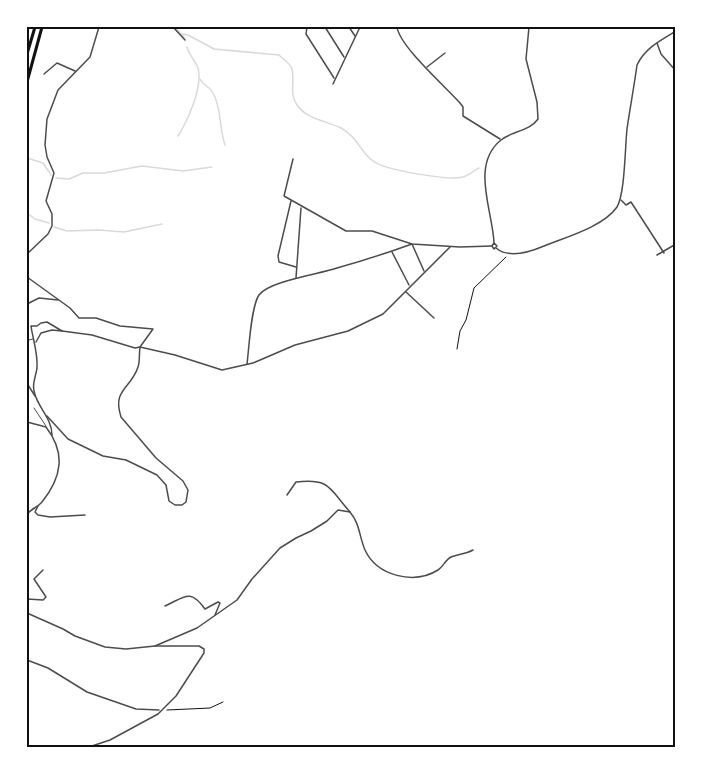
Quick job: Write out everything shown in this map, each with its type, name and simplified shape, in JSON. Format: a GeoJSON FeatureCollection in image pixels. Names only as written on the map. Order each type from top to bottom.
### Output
{"type":"FeatureCollection","features":[{"type":"Feature","properties":{"kind":"highway"},"geometry":{"type":"LineString","coordinates":[[27,54],[35,27]]}},
{"type":"Feature","properties":{"kind":"highway"},"geometry":{"type":"LineString","coordinates":[[27,82],[42,27]]}},
{"type":"Feature","properties":{"kind":"street"},"geometry":{"type":"LineString","coordinates":[[27,254],[48,234],[52,226],[52,214],[46,201],[54,173],[47,157],[45,125],[55,97],[64,83],[90,57],[99,27]]}},
{"type":"Feature","properties":{"kind":"street"},"geometry":{"type":"LineString","coordinates":[[173,27],[185,39]]}},
{"type":"Feature","properties":{"kind":"street"},"geometry":{"type":"LineString","coordinates":[[307,27],[306,34],[335,79]]}},
{"type":"Feature","properties":{"kind":"street"},"geometry":{"type":"LineString","coordinates":[[325,27],[344,58]]}},
{"type":"Feature","properties":{"kind":"street"},"geometry":{"type":"LineString","coordinates":[[349,27],[355,36]]}},
{"type":"Feature","properties":{"kind":"street"},"geometry":{"type":"LineString","coordinates":[[333,84],[360,27]]}},
{"type":"Feature","properties":{"kind":"street"},"geometry":{"type":"LineString","coordinates":[[397,27],[399,36],[463,107],[463,116],[501,140]]}},
{"type":"Feature","properties":{"kind":"street"},"geometry":{"type":"LineString","coordinates":[[496,248],[484,174],[492,148],[501,140],[532,125],[537,119],[537,102],[526,59],[529,27]]}},
{"type":"Feature","properties":{"kind":"street"},"geometry":{"type":"LineString","coordinates":[[293,159],[284,196],[346,231],[372,231],[412,244],[450,247],[492,246],[508,254],[543,247],[589,229],[614,210],[620,200],[627,129],[637,65],[657,42],[676,31]]}},
{"type":"Feature","properties":{"kind":"street"},"geometry":{"type":"LineString","coordinates":[[657,42],[659,52],[676,71]]}},
{"type":"Feature","properties":{"kind":"street"},"geometry":{"type":"LineString","coordinates":[[426,68],[445,53]]}},
{"type":"Feature","properties":{"kind":"street"},"geometry":{"type":"LineString","coordinates":[[44,74],[57,63],[75,71]]}},
{"type":"Feature","properties":{"kind":"street"},"geometry":{"type":"LineString","coordinates":[[620,200],[626,205],[631,202],[664,252]]}},
{"type":"Feature","properties":{"kind":"street"},"geometry":{"type":"LineString","coordinates":[[291,201],[278,256],[279,262],[296,267]]}},
{"type":"Feature","properties":{"kind":"street"},"geometry":{"type":"LineString","coordinates":[[295,279],[301,207]]}},
{"type":"Feature","properties":{"kind":"street"},"geometry":{"type":"LineString","coordinates":[[247,364],[252,321],[258,296],[295,279],[412,244]]}},
{"type":"Feature","properties":{"kind":"street"},"geometry":{"type":"LineString","coordinates":[[412,244],[424,271]]}},
{"type":"Feature","properties":{"kind":"street"},"geometry":{"type":"LineString","coordinates":[[657,255],[676,244]]}},
{"type":"Feature","properties":{"kind":"street"},"geometry":{"type":"LineString","coordinates":[[35,341],[41,333],[52,330],[92,335],[135,348],[140,347],[175,355],[222,370],[247,364],[295,345],[356,327],[388,310],[450,247]]}},
{"type":"Feature","properties":{"kind":"street"},"geometry":{"type":"LineString","coordinates":[[392,251],[410,286]]}},
{"type":"Feature","properties":{"kind":"street"},"geometry":{"type":"LineString","coordinates":[[27,277],[60,300],[80,318],[96,318],[120,326],[153,329],[140,347],[139,366],[118,398],[118,408],[121,417],[156,458],[183,481],[188,490],[186,502],[183,505],[175,505],[169,501],[166,484],[157,475],[141,466],[126,460],[103,456],[68,439],[47,416]]}},
{"type":"Feature","properties":{"kind":"street"},"geometry":{"type":"LineString","coordinates":[[405,291],[434,318]]}},
{"type":"Feature","properties":{"kind":"street"},"geometry":{"type":"LineString","coordinates":[[27,304],[39,298],[60,300]]}},
{"type":"Feature","properties":{"kind":"street"},"geometry":{"type":"LineString","coordinates":[[35,396],[33,388],[37,368],[35,341],[31,326],[48,321],[62,331]]}},
{"type":"Feature","properties":{"kind":"street"},"geometry":{"type":"LineString","coordinates":[[27,337],[35,341]]}},
{"type":"Feature","properties":{"kind":"street"},"geometry":{"type":"LineString","coordinates":[[27,379],[27,385],[52,428],[61,462],[55,482],[35,512],[38,515],[50,517],[85,515]]}},
{"type":"Feature","properties":{"kind":"street"},"geometry":{"type":"LineString","coordinates":[[34,408],[52,435]]}},
{"type":"Feature","properties":{"kind":"street"},"geometry":{"type":"LineString","coordinates":[[27,422],[46,427]]}},
{"type":"Feature","properties":{"kind":"street"},"geometry":{"type":"LineString","coordinates":[[287,495],[296,482],[318,481],[330,489],[359,525],[365,550],[377,566],[387,572],[408,577],[422,575],[436,571],[453,556],[473,550]]}},
{"type":"Feature","properties":{"kind":"street"},"geometry":{"type":"LineString","coordinates":[[28,513],[38,505]]}},
{"type":"Feature","properties":{"kind":"street"},"geometry":{"type":"LineString","coordinates":[[155,646],[188,632],[237,600],[252,579],[280,548],[327,521],[338,510],[350,512]]}},
{"type":"Feature","properties":{"kind":"street"},"geometry":{"type":"LineString","coordinates":[[27,599],[36,601],[46,597],[34,579],[43,570]]}},
{"type":"Feature","properties":{"kind":"street"},"geometry":{"type":"LineString","coordinates":[[165,606],[190,595],[199,600],[205,609],[220,603],[214,616]]}},
{"type":"Feature","properties":{"kind":"street"},"geometry":{"type":"LineString","coordinates":[[27,613],[75,636],[105,647],[126,649],[155,646],[202,647],[204,653],[176,696],[158,714],[110,740],[86,748]]}},
{"type":"Feature","properties":{"kind":"street"},"geometry":{"type":"LineString","coordinates":[[27,660],[59,674],[87,692],[136,709],[161,711]]}},
{"type":"Feature","properties":{"kind":"path"},"geometry":{"type":"LineString","coordinates":[[457,349],[461,327],[466,320],[474,288],[508,254]]}},
{"type":"Feature","properties":{"kind":"path"},"geometry":{"type":"LineString","coordinates":[[161,711],[210,708],[224,702]]}},
{"type":"Feature","properties":{"kind":"waterway"},"geometry":{"type":"LineString","coordinates":[[175,27],[184,37]]}},
{"type":"Feature","properties":{"kind":"waterway"},"geometry":{"type":"LineString","coordinates":[[182,34],[214,49],[279,55],[292,69],[293,96],[301,110],[311,117],[347,132],[368,157],[379,164],[403,171],[456,178],[463,177],[479,168]]}},
{"type":"Feature","properties":{"kind":"waterway"},"geometry":{"type":"LineString","coordinates":[[178,136],[197,94],[199,76],[198,68],[187,47]]}},
{"type":"Feature","properties":{"kind":"waterway"},"geometry":{"type":"LineString","coordinates":[[200,79],[212,91],[216,99],[225,145]]}},
{"type":"Feature","properties":{"kind":"waterway"},"geometry":{"type":"LineString","coordinates":[[27,158],[43,163],[51,175]]}},
{"type":"Feature","properties":{"kind":"waterway"},"geometry":{"type":"LineString","coordinates":[[56,178],[69,179],[83,173],[104,173],[142,166],[183,171],[212,167]]}},
{"type":"Feature","properties":{"kind":"waterway"},"geometry":{"type":"LineString","coordinates":[[27,213],[35,219],[49,223]]}},
{"type":"Feature","properties":{"kind":"waterway"},"geometry":{"type":"LineString","coordinates":[[54,227],[67,231],[124,232],[162,224]]}}]}
